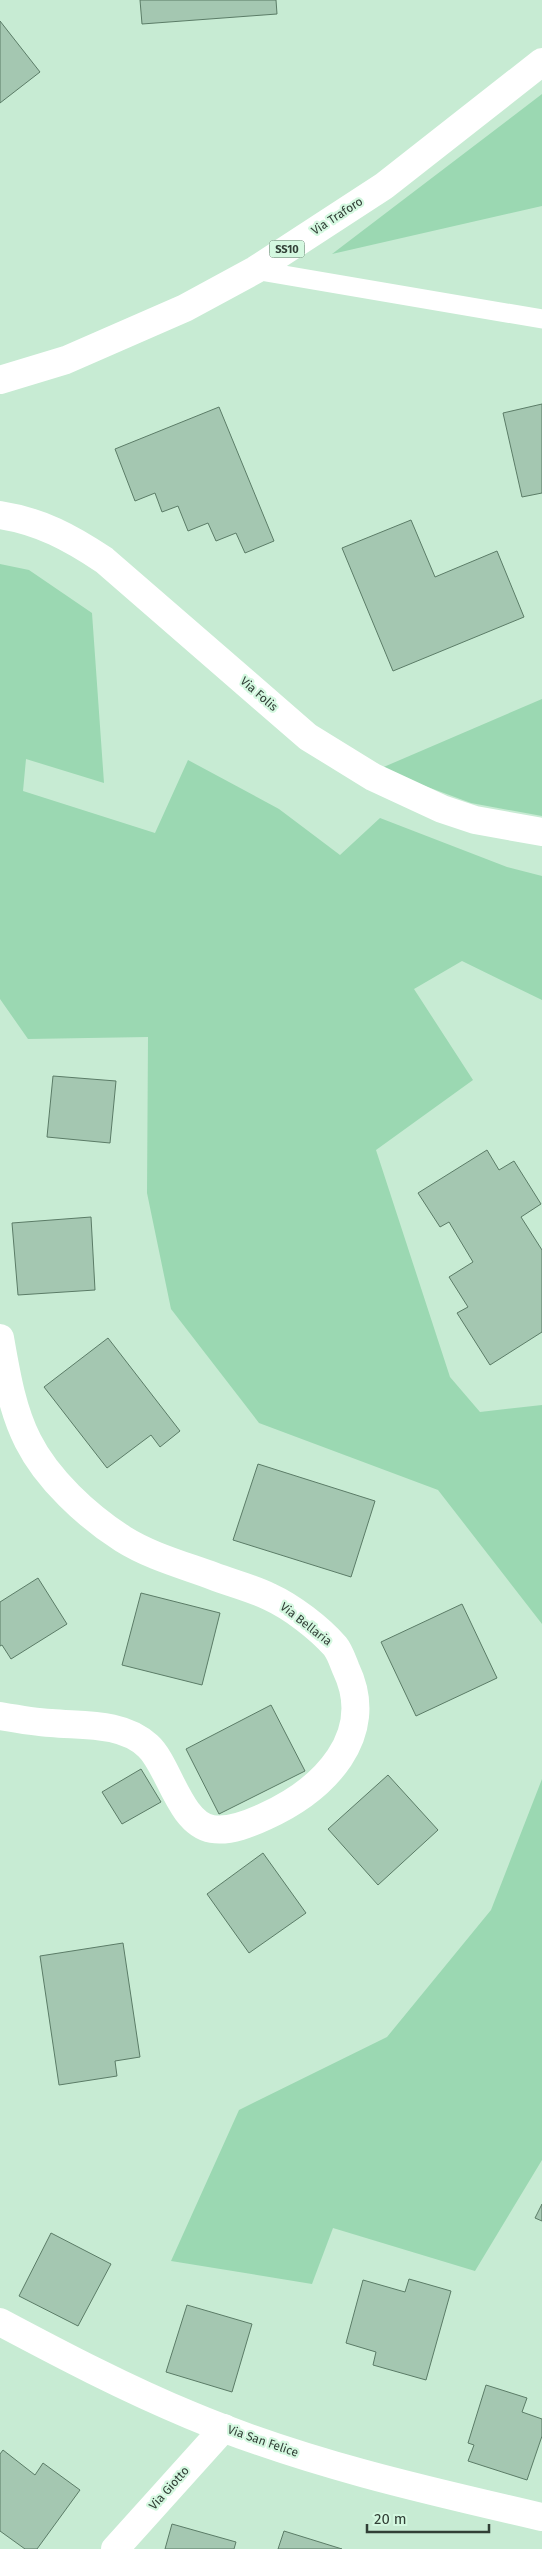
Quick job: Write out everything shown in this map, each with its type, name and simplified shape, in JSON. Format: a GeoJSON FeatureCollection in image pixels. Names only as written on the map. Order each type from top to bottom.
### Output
{"type":"FeatureCollection","features":[{"type":"Feature","properties":{"kind":"street","name":"Via Traforo"},"geometry":{"type":"LineString","coordinates":[[0,380],[66,360],[185,308],[255,270],[384,186],[542,62]]}},
{"type":"Feature","properties":{"kind":"street","name":"Via Folis"},"geometry":{"type":"LineString","coordinates":[[0,515],[22,518],[52,529],[74,540],[104,560],[308,737],[373,777],[442,809],[475,820],[542,832]]}},
{"type":"Feature","properties":{"kind":"street","name":"Via Bellaria"},"geometry":{"type":"LineString","coordinates":[[0,1338],[17,1413],[28,1441],[44,1467],[94,1518],[124,1540],[153,1554],[271,1597],[305,1620],[336,1647],[353,1684],[355,1716],[343,1754],[321,1782],[286,1807],[260,1819],[230,1828],[210,1829],[190,1815],[148,1746],[126,1734],[108,1727],[47,1723],[0,1716]]}},
{"type":"Feature","properties":{"kind":"street","name":"Via San Felice"},"geometry":{"type":"LineString","coordinates":[[0,2322],[90,2370],[224,2428],[333,2465],[542,2517]]}},
{"type":"Feature","properties":{"kind":"street","name":"Via Giotto"},"geometry":{"type":"LineString","coordinates":[[115,2549],[224,2428]]}},
{"type":"Feature","properties":{"kind":"lane"},"geometry":{"type":"LineString","coordinates":[[255,270],[542,319]]}},
{"type":"Feature","properties":{"kind":"green space"},"geometry":{"type":"Polygon","coordinates":[[[542,94],[542,206],[332,254],[542,94]]]}},
{"type":"Feature","properties":{"kind":"green space"},"geometry":{"type":"Polygon","coordinates":[[[0,564],[29,570],[92,613],[104,783],[26,759],[23,791],[155,833],[188,760],[279,809],[340,855],[380,818],[507,867],[542,876],[542,1000],[462,961],[414,989],[473,1080],[376,1150],[450,1377],[480,1412],[542,1405],[542,1624],[438,1490],[259,1423],[171,1309],[147,1193],[148,1037],[28,1039],[0,999],[0,564]]]}},
{"type":"Feature","properties":{"kind":"green space"},"geometry":{"type":"Polygon","coordinates":[[[542,699],[542,816],[471,803],[379,769],[542,699]]]}},
{"type":"Feature","properties":{"kind":"green space"},"geometry":{"type":"Polygon","coordinates":[[[542,1779],[542,2160],[475,2271],[333,2228],[312,2284],[171,2261],[239,2110],[387,2037],[491,1910],[542,1779]]]}},
{"type":"Feature","properties":{"kind":"building"},"geometry":{"type":"Polygon","coordinates":[[[140,0],[276,0],[277,14],[142,24],[140,0]]]}},
{"type":"Feature","properties":{"kind":"building"},"geometry":{"type":"Polygon","coordinates":[[[0,21],[40,72],[0,103],[0,21]]]}},
{"type":"Feature","properties":{"kind":"building"},"geometry":{"type":"Polygon","coordinates":[[[542,404],[542,493],[522,497],[503,413],[542,404]]]}},
{"type":"Feature","properties":{"kind":"building"},"geometry":{"type":"Polygon","coordinates":[[[219,407],[274,541],[245,553],[236,533],[216,541],[208,523],[188,531],[178,506],[162,512],[155,493],[135,501],[115,449],[219,407]]]}},
{"type":"Feature","properties":{"kind":"building"},"geometry":{"type":"Polygon","coordinates":[[[411,520],[435,577],[497,551],[524,617],[393,671],[342,548],[411,520]]]}},
{"type":"Feature","properties":{"kind":"building"},"geometry":{"type":"Polygon","coordinates":[[[53,1076],[116,1081],[110,1143],[47,1137],[53,1076]]]}},
{"type":"Feature","properties":{"kind":"building"},"geometry":{"type":"Polygon","coordinates":[[[487,1150],[499,1170],[514,1161],[541,1204],[521,1217],[542,1250],[542,1332],[490,1365],[457,1313],[468,1307],[449,1277],[473,1262],[449,1222],[440,1227],[418,1193],[487,1150]]]}},
{"type":"Feature","properties":{"kind":"building"},"geometry":{"type":"Polygon","coordinates":[[[91,1217],[95,1290],[18,1295],[12,1223],[91,1217]]]}},
{"type":"Feature","properties":{"kind":"building"},"geometry":{"type":"Polygon","coordinates":[[[108,1338],[180,1431],[160,1447],[151,1435],[107,1468],[44,1387],[108,1338]]]}},
{"type":"Feature","properties":{"kind":"building"},"geometry":{"type":"Polygon","coordinates":[[[258,1464],[375,1501],[351,1577],[233,1540],[258,1464]]]}},
{"type":"Feature","properties":{"kind":"building"},"geometry":{"type":"Polygon","coordinates":[[[38,1578],[67,1624],[11,1659],[2,1645],[0,1646],[0,1602],[38,1578]]]}},
{"type":"Feature","properties":{"kind":"building"},"geometry":{"type":"Polygon","coordinates":[[[141,1593],[220,1613],[202,1685],[122,1665],[141,1593]]]}},
{"type":"Feature","properties":{"kind":"building"},"geometry":{"type":"Polygon","coordinates":[[[462,1604],[497,1678],[416,1716],[381,1642],[462,1604]]]}},
{"type":"Feature","properties":{"kind":"building"},"geometry":{"type":"Polygon","coordinates":[[[271,1705],[305,1771],[219,1814],[186,1749],[271,1705]]]}},
{"type":"Feature","properties":{"kind":"building"},"geometry":{"type":"Polygon","coordinates":[[[141,1769],[161,1802],[122,1824],[102,1792],[141,1769]]]}},
{"type":"Feature","properties":{"kind":"building"},"geometry":{"type":"Polygon","coordinates":[[[388,1775],[438,1830],[378,1885],[328,1829],[388,1775]]]}},
{"type":"Feature","properties":{"kind":"building"},"geometry":{"type":"Polygon","coordinates":[[[263,1853],[306,1913],[249,1953],[207,1894],[263,1853]]]}},
{"type":"Feature","properties":{"kind":"building"},"geometry":{"type":"Polygon","coordinates":[[[123,1943],[140,2057],[115,2061],[117,2076],[59,2085],[40,1956],[123,1943]]]}},
{"type":"Feature","properties":{"kind":"building"},"geometry":{"type":"Polygon","coordinates":[[[542,2204],[542,2221],[535,2218],[542,2204]]]}},
{"type":"Feature","properties":{"kind":"building"},"geometry":{"type":"Polygon","coordinates":[[[51,2233],[111,2264],[78,2326],[19,2296],[51,2233]]]}},
{"type":"Feature","properties":{"kind":"building"},"geometry":{"type":"Polygon","coordinates":[[[409,2279],[451,2291],[426,2380],[373,2365],[376,2352],[346,2343],[363,2280],[405,2292],[409,2279]]]}},
{"type":"Feature","properties":{"kind":"building"},"geometry":{"type":"Polygon","coordinates":[[[187,2305],[252,2324],[232,2392],[166,2372],[187,2305]]]}},
{"type":"Feature","properties":{"kind":"building"},"geometry":{"type":"Polygon","coordinates":[[[486,2385],[527,2398],[522,2412],[542,2419],[542,2436],[527,2480],[468,2461],[474,2445],[468,2443],[486,2385]]]}},
{"type":"Feature","properties":{"kind":"building"},"geometry":{"type":"Polygon","coordinates":[[[3,2450],[35,2475],[43,2463],[80,2490],[37,2549],[25,2549],[0,2531],[0,2454],[3,2450]]]}},
{"type":"Feature","properties":{"kind":"building"},"geometry":{"type":"Polygon","coordinates":[[[172,2524],[236,2542],[234,2549],[165,2549],[172,2524]]]}},
{"type":"Feature","properties":{"kind":"building"},"geometry":{"type":"Polygon","coordinates":[[[284,2531],[342,2549],[278,2549],[284,2531]]]}}]}
